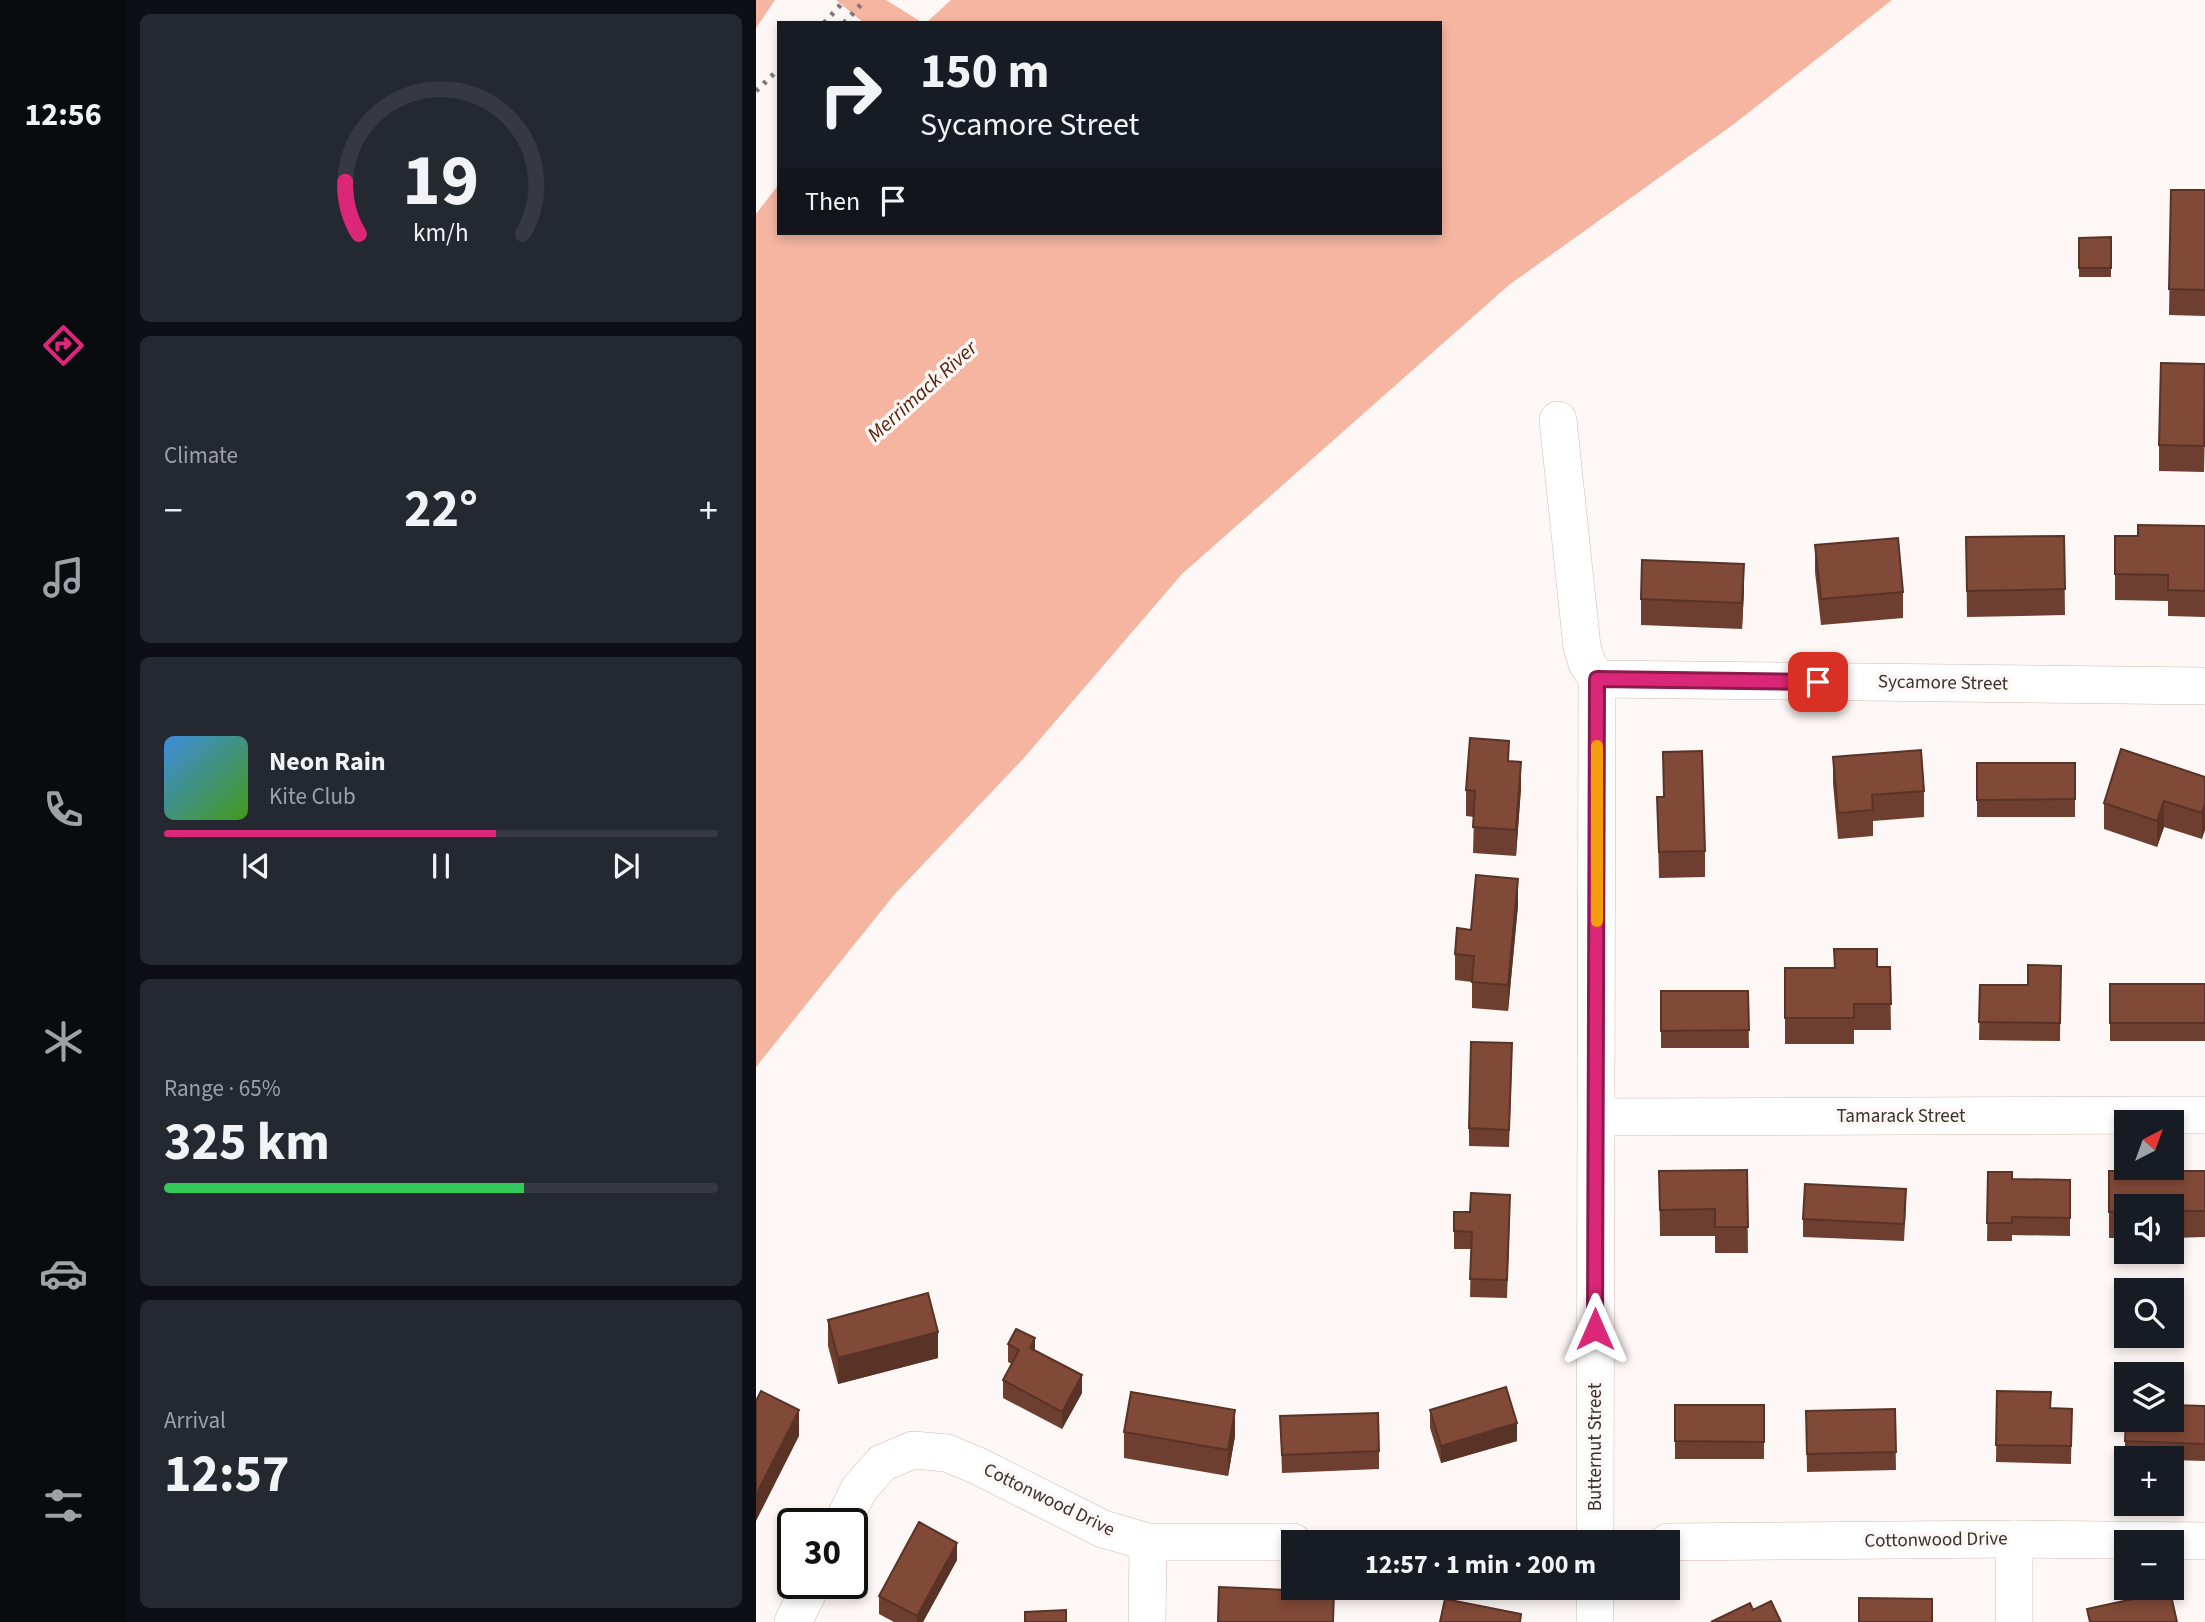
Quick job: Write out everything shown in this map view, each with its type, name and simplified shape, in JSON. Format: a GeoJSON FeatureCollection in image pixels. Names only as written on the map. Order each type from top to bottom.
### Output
{"type":"FeatureCollection","features":[{"type":"Feature","properties":{"kind":"street"},"geometry":{"type":"LineString","coordinates":[[1558,420],[1582,647],[1587,663],[1597,679]]}},
{"type":"Feature","properties":{"kind":"street","name":"Sycamore Street"},"geometry":{"type":"LineString","coordinates":[[1597,679],[2205,686]]}},
{"type":"Feature","properties":{"kind":"street","name":"Butternut Street"},"geometry":{"type":"LineString","coordinates":[[1595,1530],[1597,679]]}},
{"type":"Feature","properties":{"kind":"street","name":"Tamarack Street"},"geometry":{"type":"LineString","coordinates":[[1596,1117],[2205,1115]]}},
{"type":"Feature","properties":{"kind":"street","name":"Cottonwood Drive"},"geometry":{"type":"LineString","coordinates":[[850,1508],[859,1489],[882,1463],[913,1450],[947,1453],[1103,1529],[1148,1542],[1281,1542]]}},
{"type":"Feature","properties":{"kind":"street"},"geometry":{"type":"LineString","coordinates":[[2014,1539],[2014,1622]]}},
{"type":"Feature","properties":{"kind":"street","name":"Cottonwood Drive"},"geometry":{"type":"LineString","coordinates":[[1680,1542],[2014,1539],[2205,1541]]}},
{"type":"Feature","properties":{"kind":"street"},"geometry":{"type":"LineString","coordinates":[[1147,1622],[1148,1542]]}},
{"type":"Feature","properties":{"kind":"street"},"geometry":{"type":"LineString","coordinates":[[793,1622],[804,1599]]}},
{"type":"Feature","properties":{"kind":"street"},"geometry":{"type":"LineString","coordinates":[[1595,1600],[1595,1622]]}},
{"type":"Feature","properties":{"kind":"water"},"geometry":{"type":"Polygon","coordinates":[[[756,0],[775,0],[756,28],[756,0]]]}},
{"type":"Feature","properties":{"kind":"water"},"geometry":{"type":"Polygon","coordinates":[[[836,0],[886,0],[920,21],[862,21],[836,0]]]}},
{"type":"Feature","properties":{"kind":"water","name":"Merrimack River"},"geometry":{"type":"Polygon","coordinates":[[[951,0],[1892,0],[1734,124],[1509,285],[1182,574],[1023,759],[894,895],[756,1067],[756,214],[777,187],[777,235],[1442,235],[1442,21],[928,21],[951,0]]]}},
{"type":"Feature","properties":{"kind":"building"},"geometry":{"type":"Polygon","coordinates":[[[2171,190],[2205,190],[2205,290],[2169,289],[2171,190]]]}},
{"type":"Feature","properties":{"kind":"building"},"geometry":{"type":"Polygon","coordinates":[[[2111,237],[2111,268],[2079,268],[2079,238],[2111,237]]]}},
{"type":"Feature","properties":{"kind":"building"},"geometry":{"type":"Polygon","coordinates":[[[2161,363],[2205,364],[2204,446],[2159,445],[2161,363]]]}},
{"type":"Feature","properties":{"kind":"building"},"geometry":{"type":"Polygon","coordinates":[[[2138,525],[2205,526],[2205,591],[2168,590],[2168,575],[2115,574],[2115,536],[2138,536],[2138,525]]]}},
{"type":"Feature","properties":{"kind":"building"},"geometry":{"type":"Polygon","coordinates":[[[2064,536],[2065,589],[1967,591],[1966,537],[2064,536]]]}},
{"type":"Feature","properties":{"kind":"building"},"geometry":{"type":"Polygon","coordinates":[[[1898,538],[1903,592],[1821,599],[1815,545],[1898,538]]]}},
{"type":"Feature","properties":{"kind":"building"},"geometry":{"type":"Polygon","coordinates":[[[1642,560],[1744,564],[1742,603],[1641,599],[1642,560]]]}},
{"type":"Feature","properties":{"kind":"building"},"geometry":{"type":"Polygon","coordinates":[[[1470,738],[1509,741],[1508,761],[1521,762],[1516,830],[1473,827],[1475,791],[1466,790],[1470,738]]]}},
{"type":"Feature","properties":{"kind":"building"},"geometry":{"type":"Polygon","coordinates":[[[2121,749],[2205,777],[2205,804],[2202,813],[2164,801],[2157,821],[2104,803],[2121,749]]]}},
{"type":"Feature","properties":{"kind":"building"},"geometry":{"type":"Polygon","coordinates":[[[1921,750],[1924,791],[1872,795],[1873,810],[1838,813],[1833,757],[1921,750]]]}},
{"type":"Feature","properties":{"kind":"building"},"geometry":{"type":"Polygon","coordinates":[[[1702,751],[1705,851],[1659,852],[1657,797],[1664,797],[1663,752],[1702,751]]]}},
{"type":"Feature","properties":{"kind":"building"},"geometry":{"type":"Polygon","coordinates":[[[1977,763],[2075,763],[2075,799],[1977,800],[1977,763]]]}},
{"type":"Feature","properties":{"kind":"building"},"geometry":{"type":"Polygon","coordinates":[[[1476,875],[1518,879],[1508,985],[1472,982],[1474,956],[1455,954],[1457,928],[1471,930],[1476,875]]]}},
{"type":"Feature","properties":{"kind":"building"},"geometry":{"type":"Polygon","coordinates":[[[1834,949],[1877,949],[1877,967],[1890,967],[1891,1004],[1854,1004],[1854,1018],[1785,1018],[1785,968],[1835,968],[1834,949]]]}},
{"type":"Feature","properties":{"kind":"building"},"geometry":{"type":"Polygon","coordinates":[[[2028,965],[2061,966],[2060,1023],[1979,1022],[1980,985],[2028,985],[2028,965]]]}},
{"type":"Feature","properties":{"kind":"building"},"geometry":{"type":"Polygon","coordinates":[[[2110,984],[2205,984],[2205,1023],[2110,1023],[2110,984]]]}},
{"type":"Feature","properties":{"kind":"building"},"geometry":{"type":"Polygon","coordinates":[[[1661,991],[1748,991],[1749,1030],[1661,1031],[1661,991]]]}},
{"type":"Feature","properties":{"kind":"building"},"geometry":{"type":"Polygon","coordinates":[[[1471,1042],[1512,1043],[1509,1130],[1469,1128],[1471,1042]]]}},
{"type":"Feature","properties":{"kind":"building"},"geometry":{"type":"Polygon","coordinates":[[[1747,1170],[1748,1227],[1715,1227],[1715,1209],[1660,1210],[1659,1171],[1747,1170]]]}},
{"type":"Feature","properties":{"kind":"building"},"geometry":{"type":"Polygon","coordinates":[[[2109,1171],[2114,1171],[2114,1180],[2184,1180],[2184,1171],[2205,1171],[2205,1211],[2184,1211],[2184,1194],[2114,1194],[2114,1212],[2109,1212],[2109,1171]]]}},
{"type":"Feature","properties":{"kind":"building"},"geometry":{"type":"Polygon","coordinates":[[[1988,1172],[2012,1172],[2012,1179],[2070,1180],[2070,1218],[2012,1217],[2012,1223],[1987,1223],[1988,1172]]]}},
{"type":"Feature","properties":{"kind":"building"},"geometry":{"type":"Polygon","coordinates":[[[1805,1184],[1906,1189],[1904,1224],[1803,1219],[1805,1184]]]}},
{"type":"Feature","properties":{"kind":"building"},"geometry":{"type":"Polygon","coordinates":[[[1471,1193],[1510,1195],[1507,1280],[1470,1279],[1472,1232],[1454,1231],[1454,1212],[1470,1212],[1471,1193]]]}},
{"type":"Feature","properties":{"kind":"building"},"geometry":{"type":"Polygon","coordinates":[[[928,1293],[938,1332],[838,1358],[828,1320],[928,1293]]]}},
{"type":"Feature","properties":{"kind":"building"},"geometry":{"type":"Polygon","coordinates":[[[1016,1329],[1035,1338],[1030,1348],[1082,1375],[1062,1412],[1003,1380],[1019,1350],[1008,1344],[1016,1329]]]}},
{"type":"Feature","properties":{"kind":"building"},"geometry":{"type":"Polygon","coordinates":[[[1506,1387],[1517,1423],[1441,1446],[1430,1410],[1506,1387]]]}},
{"type":"Feature","properties":{"kind":"building"},"geometry":{"type":"Polygon","coordinates":[[[761,1391],[799,1410],[756,1495],[756,1401],[761,1391]]]}},
{"type":"Feature","properties":{"kind":"building"},"geometry":{"type":"Polygon","coordinates":[[[1997,1391],[2051,1392],[2050,1408],[2072,1409],[2071,1446],[1996,1445],[1997,1391]]]}},
{"type":"Feature","properties":{"kind":"building"},"geometry":{"type":"Polygon","coordinates":[[[1131,1392],[1235,1410],[1228,1450],[1124,1432],[1131,1392]]]}},
{"type":"Feature","properties":{"kind":"building"},"geometry":{"type":"Polygon","coordinates":[[[1675,1405],[1764,1405],[1764,1442],[1675,1441],[1675,1405]]]}},
{"type":"Feature","properties":{"kind":"building"},"geometry":{"type":"Polygon","coordinates":[[[2184,1405],[2205,1406],[2205,1444],[2125,1441],[2125,1432],[2184,1432],[2184,1405]]]}},
{"type":"Feature","properties":{"kind":"building"},"geometry":{"type":"Polygon","coordinates":[[[1895,1409],[1896,1452],[1807,1454],[1806,1411],[1895,1409]]]}},
{"type":"Feature","properties":{"kind":"building"},"geometry":{"type":"Polygon","coordinates":[[[1378,1413],[1379,1451],[1282,1455],[1280,1416],[1378,1413]]]}},
{"type":"Feature","properties":{"kind":"building"},"geometry":{"type":"Polygon","coordinates":[[[919,1522],[957,1543],[917,1616],[879,1596],[919,1522]]]}},
{"type":"Feature","properties":{"kind":"building"},"geometry":{"type":"Polygon","coordinates":[[[1219,1587],[1281,1590],[1281,1600],[1334,1600],[1333,1622],[1218,1622],[1219,1587]]]}},
{"type":"Feature","properties":{"kind":"building"},"geometry":{"type":"Polygon","coordinates":[[[1859,1598],[1932,1599],[1932,1622],[1859,1622],[1859,1598]]]}},
{"type":"Feature","properties":{"kind":"building"},"geometry":{"type":"Polygon","coordinates":[[[1445,1600],[1521,1614],[1520,1622],[1440,1622],[1445,1600]]]}},
{"type":"Feature","properties":{"kind":"building"},"geometry":{"type":"Polygon","coordinates":[[[2128,1600],[2172,1600],[2177,1622],[2090,1622],[2087,1609],[2128,1600]]]}},
{"type":"Feature","properties":{"kind":"building"},"geometry":{"type":"Polygon","coordinates":[[[1771,1601],[1781,1622],[1711,1622],[1750,1603],[1753,1610],[1771,1601]]]}},
{"type":"Feature","properties":{"kind":"building"},"geometry":{"type":"Polygon","coordinates":[[[1066,1610],[1066,1622],[1025,1622],[1025,1612],[1066,1610]]]}},
{"type":"Feature","properties":{"kind":"railway"},"geometry":{"type":"LineString","coordinates":[[826,21],[845,0]]}},
{"type":"Feature","properties":{"kind":"railway"},"geometry":{"type":"LineString","coordinates":[[846,21],[865,0]]}},
{"type":"Feature","properties":{"kind":"railway"},"geometry":{"type":"LineString","coordinates":[[756,91],[777,71]]}},
{"type":"Feature","properties":{"kind":"slow traffic"},"geometry":{"type":"LineString","coordinates":[[1597,746],[1597,921]]}},
{"type":"Feature","properties":{"kind":"route"},"geometry":{"type":"LineString","coordinates":[[1595,1329],[1597,679],[1818,682]]}}]}
